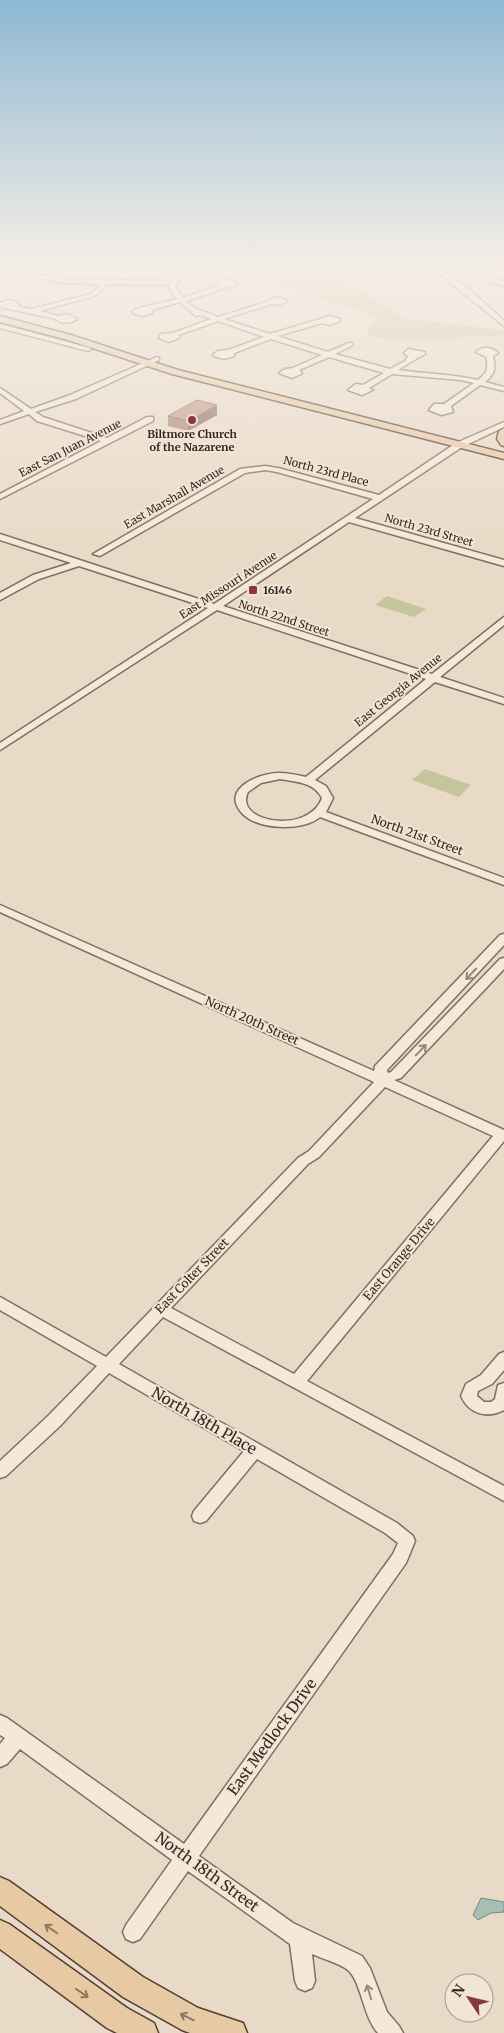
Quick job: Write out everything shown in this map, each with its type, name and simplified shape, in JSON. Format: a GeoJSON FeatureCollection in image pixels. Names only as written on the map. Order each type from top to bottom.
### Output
{"type":"FeatureCollection","features":[{"type":"Feature","properties":{"kind":"main road"},"geometry":{"type":"LineString","coordinates":[[140,361],[463,443],[504,456]]}},
{"type":"Feature","properties":{"kind":"main road"},"geometry":{"type":"LineString","coordinates":[[163,361],[281,396]]}},
{"type":"Feature","properties":{"kind":"main road"},"geometry":{"type":"LineString","coordinates":[[504,431],[502,439],[504,443]]}},
{"type":"Feature","properties":{"kind":"main road"},"geometry":{"type":"LineString","coordinates":[[463,443],[504,450]]}},
{"type":"Feature","properties":{"kind":"main road"},"geometry":{"type":"LineString","coordinates":[[0,1890],[133,1987],[192,2020],[233,2033]]}},
{"type":"Feature","properties":{"kind":"main road"},"geometry":{"type":"LineString","coordinates":[[0,1933],[102,2007],[144,2033]]}},
{"type":"Feature","properties":{"kind":"street"},"geometry":{"type":"LineString","coordinates":[[0,422],[73,397],[152,361]]}},
{"type":"Feature","properties":{"kind":"street"},"geometry":{"type":"LineString","coordinates":[[294,370],[313,361]]}},
{"type":"Feature","properties":{"kind":"street"},"geometry":{"type":"LineString","coordinates":[[350,361],[393,371],[481,382],[504,388]]}},
{"type":"Feature","properties":{"kind":"street"},"geometry":{"type":"LineString","coordinates":[[364,387],[409,361]]}},
{"type":"Feature","properties":{"kind":"street"},"geometry":{"type":"LineString","coordinates":[[445,406],[481,382],[491,371],[492,361]]}},
{"type":"Feature","properties":{"kind":"street"},"geometry":{"type":"LineString","coordinates":[[0,390],[28,411],[53,425],[108,441]]}},
{"type":"Feature","properties":{"kind":"street"},"geometry":{"type":"LineString","coordinates":[[463,443],[468,436],[504,416]]}},
{"type":"Feature","properties":{"kind":"street","name":"East San Juan Avenue"},"geometry":{"type":"LineString","coordinates":[[0,497],[150,419]]}},
{"type":"Feature","properties":{"kind":"street"},"geometry":{"type":"LineString","coordinates":[[463,443],[504,424]]}},
{"type":"Feature","properties":{"kind":"street","name":"East Missouri Avenue"},"geometry":{"type":"LineString","coordinates":[[0,747],[463,443]]}},
{"type":"Feature","properties":{"kind":"street","name":"North 23rd Place"},"geometry":{"type":"LineString","coordinates":[[265,468],[283,471],[380,498]]}},
{"type":"Feature","properties":{"kind":"street","name":"East Marshall Avenue"},"geometry":{"type":"LineString","coordinates":[[97,554],[237,474],[265,468]]}},
{"type":"Feature","properties":{"kind":"street","name":"North 23rd Street"},"geometry":{"type":"LineString","coordinates":[[348,519],[504,563]]}},
{"type":"Feature","properties":{"kind":"street","name":"North 22nd Street"},"geometry":{"type":"LineString","coordinates":[[0,537],[504,701]]}},
{"type":"Feature","properties":{"kind":"street"},"geometry":{"type":"LineString","coordinates":[[0,597],[47,572],[79,563]]}},
{"type":"Feature","properties":{"kind":"street","name":"East Georgia Avenue"},"geometry":{"type":"LineString","coordinates":[[308,780],[504,620]]}},
{"type":"Feature","properties":{"kind":"street"},"geometry":{"type":"LineString","coordinates":[[280,776],[308,780],[319,785],[326,792],[328,799],[327,807],[320,814],[310,820],[281,824],[254,818],[240,804],[240,796],[245,788],[254,782],[280,776]]}},
{"type":"Feature","properties":{"kind":"street","name":"North 21st Street"},"geometry":{"type":"LineString","coordinates":[[320,814],[504,882]]}},
{"type":"Feature","properties":{"kind":"street","name":"North 20th Street"},"geometry":{"type":"LineString","coordinates":[[0,908],[503,1134]]}},
{"type":"Feature","properties":{"kind":"street","name":"East Colter Street"},"geometry":{"type":"LineString","coordinates":[[383,1080],[380,1069],[504,938]]}},
{"type":"Feature","properties":{"kind":"street","name":"East Colter Street"},"geometry":{"type":"LineString","coordinates":[[0,1471],[54,1421],[303,1161],[314,1154],[383,1080],[396,1075],[504,962]]}},
{"type":"Feature","properties":{"kind":"street","name":"East Orange Drive"},"geometry":{"type":"LineString","coordinates":[[296,1383],[503,1134]]}},
{"type":"Feature","properties":{"kind":"street","name":"North 18th Place"},"geometry":{"type":"LineString","coordinates":[[0,1303],[391,1528],[407,1541]]}},
{"type":"Feature","properties":{"kind":"street"},"geometry":{"type":"LineString","coordinates":[[160,1309],[296,1383],[351,1410],[504,1494]]}},
{"type":"Feature","properties":{"kind":"street"},"geometry":{"type":"LineString","coordinates":[[504,1358],[491,1375],[470,1390],[469,1397],[480,1408],[489,1409],[497,1407],[502,1401],[504,1389]]}},
{"type":"Feature","properties":{"kind":"street"},"geometry":{"type":"LineString","coordinates":[[200,1516],[255,1450]]}},
{"type":"Feature","properties":{"kind":"street","name":"East Medlock Drive"},"geometry":{"type":"LineString","coordinates":[[132,1932],[400,1558],[407,1541]]}},
{"type":"Feature","properties":{"kind":"street","name":"North 18th Street"},"geometry":{"type":"LineString","coordinates":[[0,1724],[300,1938],[355,1962],[363,1975],[379,2019],[392,2033]]}},
{"type":"Feature","properties":{"kind":"street"},"geometry":{"type":"LineString","coordinates":[[0,1758],[18,1736]]}},
{"type":"Feature","properties":{"kind":"street"},"geometry":{"type":"LineString","coordinates":[[300,1938],[305,1981]]}},
{"type":"Feature","properties":{"kind":"green space"},"geometry":{"type":"Polygon","coordinates":[[[387,596],[426,609],[414,617],[375,605],[387,596]]]}},
{"type":"Feature","properties":{"kind":"green space"},"geometry":{"type":"Polygon","coordinates":[[[425,769],[471,785],[459,797],[412,780],[425,769]]]}},
{"type":"Feature","properties":{"kind":"shaded area"},"geometry":{"type":"Polygon","coordinates":[[[481,1898],[504,1902],[504,1912],[491,1913],[478,1920],[473,1915],[481,1898]]]}},
{"type":"Feature","properties":{"kind":"building"},"geometry":{"type":"Polygon","coordinates":[[[197,400],[217,405],[188,421],[168,416],[197,400]]]}},
{"type":"Feature","properties":{"kind":"place","name":"Biltmore Church of the Nazarene"},"geometry":{"type":"Point","coordinates":[192,420]}},
{"type":"Feature","properties":{"kind":"place","name":"16146"},"geometry":{"type":"Point","coordinates":[253,590]}}]}
